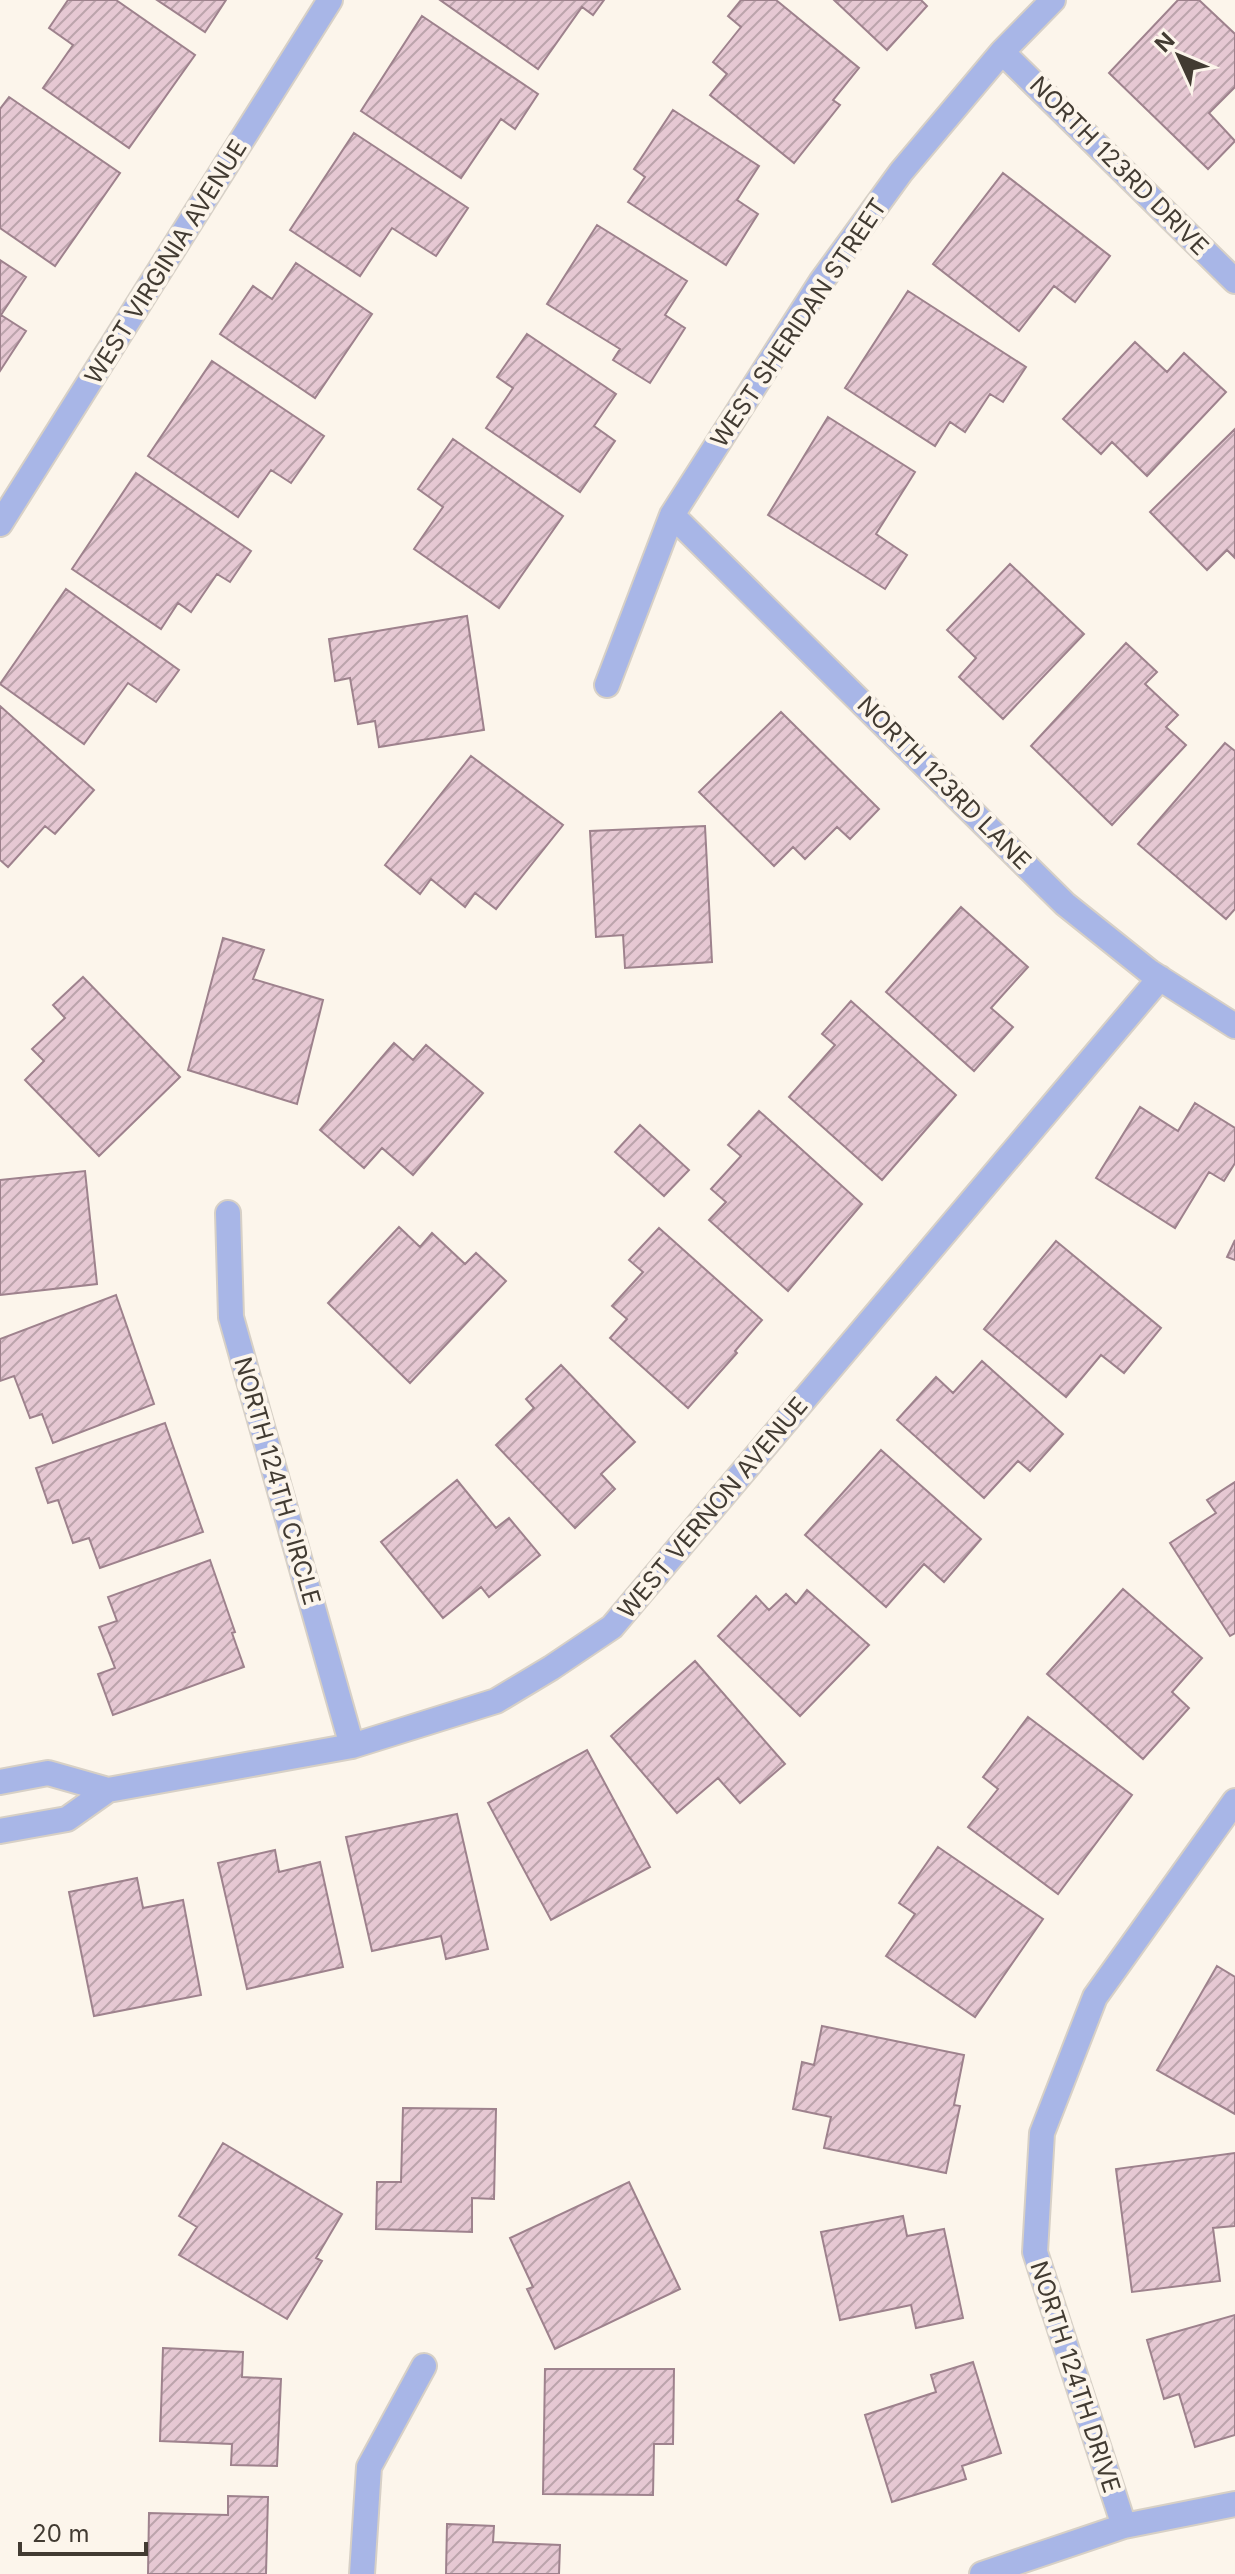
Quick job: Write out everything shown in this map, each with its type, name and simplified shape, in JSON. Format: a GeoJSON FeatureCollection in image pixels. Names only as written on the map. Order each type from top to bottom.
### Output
{"type":"FeatureCollection","features":[{"type":"Feature","properties":{"kind":"street","name":"WEST VIRGINIA AVENUE"},"geometry":{"type":"LineString","coordinates":[[0,524],[330,0]]}},
{"type":"Feature","properties":{"kind":"street","name":"WEST SHERIDAN STREET"},"geometry":{"type":"LineString","coordinates":[[607,685],[672,515],[829,270],[901,172],[1002,52],[1053,0]]}},
{"type":"Feature","properties":{"kind":"street","name":"NORTH 123RD DRIVE"},"geometry":{"type":"LineString","coordinates":[[1002,52],[1235,281]]}},
{"type":"Feature","properties":{"kind":"street","name":"NORTH 123RD LANE"},"geometry":{"type":"LineString","coordinates":[[672,515],[1065,904],[1160,978],[1235,1026]]}},
{"type":"Feature","properties":{"kind":"street","name":"WEST VERNON AVENUE"},"geometry":{"type":"LineString","coordinates":[[0,1831],[67,1819],[108,1790],[352,1746],[496,1701],[612,1627],[1160,978]]}},
{"type":"Feature","properties":{"kind":"street","name":"NORTH 124TH CIRCLE"},"geometry":{"type":"LineString","coordinates":[[228,1213],[231,1317],[352,1746]]}},
{"type":"Feature","properties":{"kind":"street","name":"WEST VERNON AVENUE"},"geometry":{"type":"LineString","coordinates":[[0,1782],[48,1773],[108,1790]]}},
{"type":"Feature","properties":{"kind":"street","name":"NORTH 124TH DRIVE"},"geometry":{"type":"LineString","coordinates":[[1124,2526],[1035,2252],[1042,2133],[1095,1997],[1235,1801]]}},
{"type":"Feature","properties":{"kind":"street"},"geometry":{"type":"LineString","coordinates":[[362,2574],[369,2467],[424,2366]]}},
{"type":"Feature","properties":{"kind":"street"},"geometry":{"type":"LineString","coordinates":[[982,2574],[1124,2526],[1235,2504]]}},
{"type":"Feature","properties":{"kind":"building"},"geometry":{"type":"Polygon","coordinates":[[[68,0],[116,0],[195,55],[129,148],[43,88],[73,45],[49,28],[68,0]]]}},
{"type":"Feature","properties":{"kind":"building"},"geometry":{"type":"Polygon","coordinates":[[[157,0],[226,0],[205,32],[157,0]]]}},
{"type":"Feature","properties":{"kind":"building"},"geometry":{"type":"Polygon","coordinates":[[[440,0],[604,0],[593,15],[582,7],[538,69],[440,0]]]}},
{"type":"Feature","properties":{"kind":"building"},"geometry":{"type":"Polygon","coordinates":[[[741,0],[776,0],[859,68],[833,100],[840,105],[794,163],[710,95],[727,74],[713,62],[741,27],[728,16],[741,0]]]}},
{"type":"Feature","properties":{"kind":"building"},"geometry":{"type":"Polygon","coordinates":[[[834,0],[921,0],[927,6],[887,50],[834,0]]]}},
{"type":"Feature","properties":{"kind":"building"},"geometry":{"type":"Polygon","coordinates":[[[1178,0],[1199,0],[1235,34],[1235,87],[1209,113],[1235,141],[1208,169],[1109,73],[1178,0]]]}},
{"type":"Feature","properties":{"kind":"building"},"geometry":{"type":"Polygon","coordinates":[[[422,16],[538,94],[515,129],[501,119],[461,178],[361,111],[422,16]]]}},
{"type":"Feature","properties":{"kind":"building"},"geometry":{"type":"Polygon","coordinates":[[[9,97],[120,173],[55,266],[0,228],[0,109],[9,97]]]}},
{"type":"Feature","properties":{"kind":"building"},"geometry":{"type":"Polygon","coordinates":[[[673,110],[759,166],[737,200],[758,214],[726,265],[628,202],[645,177],[634,169],[673,110]]]}},
{"type":"Feature","properties":{"kind":"building"},"geometry":{"type":"Polygon","coordinates":[[[354,133],[468,208],[436,256],[392,228],[360,276],[290,230],[354,133]]]}},
{"type":"Feature","properties":{"kind":"building"},"geometry":{"type":"Polygon","coordinates":[[[1003,173],[1110,256],[1075,302],[1054,286],[1019,331],[933,264],[1003,173]]]}},
{"type":"Feature","properties":{"kind":"building"},"geometry":{"type":"Polygon","coordinates":[[[597,225],[687,281],[665,315],[685,328],[650,383],[613,360],[620,349],[547,304],[597,225]]]}},
{"type":"Feature","properties":{"kind":"building"},"geometry":{"type":"Polygon","coordinates":[[[0,260],[26,277],[1,315],[26,331],[0,371],[0,260]]]}},
{"type":"Feature","properties":{"kind":"building"},"geometry":{"type":"Polygon","coordinates":[[[296,263],[372,314],[315,398],[220,334],[253,286],[272,299],[296,263]]]}},
{"type":"Feature","properties":{"kind":"building"},"geometry":{"type":"Polygon","coordinates":[[[908,291],[1026,367],[1003,402],[990,394],[965,432],[950,422],[935,446],[845,388],[908,291]]]}},
{"type":"Feature","properties":{"kind":"building"},"geometry":{"type":"Polygon","coordinates":[[[527,334],[616,394],[594,426],[615,441],[580,492],[486,428],[513,388],[497,377],[527,334]]]}},
{"type":"Feature","properties":{"kind":"building"},"geometry":{"type":"Polygon","coordinates":[[[1135,342],[1167,372],[1184,353],[1226,392],[1147,476],[1112,442],[1101,454],[1063,419],[1135,342]]]}},
{"type":"Feature","properties":{"kind":"building"},"geometry":{"type":"Polygon","coordinates":[[[212,361],[324,436],[291,483],[271,470],[238,517],[148,456],[212,361]]]}},
{"type":"Feature","properties":{"kind":"building"},"geometry":{"type":"Polygon","coordinates":[[[828,417],[915,472],[876,534],[907,555],[885,589],[768,515],[828,417]]]}},
{"type":"Feature","properties":{"kind":"building"},"geometry":{"type":"Polygon","coordinates":[[[1235,429],[1235,558],[1227,550],[1207,570],[1150,512],[1235,429]]]}},
{"type":"Feature","properties":{"kind":"building"},"geometry":{"type":"Polygon","coordinates":[[[453,439],[563,516],[499,608],[414,549],[443,507],[418,489],[453,439]]]}},
{"type":"Feature","properties":{"kind":"building"},"geometry":{"type":"Polygon","coordinates":[[[136,473],[251,551],[230,582],[217,574],[191,612],[178,603],[161,629],[72,569],[136,473]]]}},
{"type":"Feature","properties":{"kind":"building"},"geometry":{"type":"Polygon","coordinates":[[[1010,564],[1084,634],[1003,719],[959,677],[976,658],[947,630],[1010,564]]]}},
{"type":"Feature","properties":{"kind":"building"},"geometry":{"type":"Polygon","coordinates":[[[66,589],[179,670],[156,702],[128,683],[84,744],[0,684],[66,589]]]}},
{"type":"Feature","properties":{"kind":"building"},"geometry":{"type":"Polygon","coordinates":[[[467,616],[484,730],[379,747],[375,721],[358,724],[350,678],[335,681],[329,639],[467,616]]]}},
{"type":"Feature","properties":{"kind":"building"},"geometry":{"type":"Polygon","coordinates":[[[1126,643],[1157,672],[1145,684],[1178,715],[1166,727],[1186,745],[1112,825],[1031,746],[1126,643]]]}},
{"type":"Feature","properties":{"kind":"building"},"geometry":{"type":"Polygon","coordinates":[[[0,706],[94,790],[55,834],[45,826],[8,867],[0,860],[0,706]]]}},
{"type":"Feature","properties":{"kind":"building"},"geometry":{"type":"Polygon","coordinates":[[[781,712],[879,809],[850,839],[837,827],[805,859],[793,847],[774,866],[699,792],[781,712]]]}},
{"type":"Feature","properties":{"kind":"building"},"geometry":{"type":"Polygon","coordinates":[[[1225,743],[1235,751],[1235,909],[1226,919],[1138,844],[1225,743]]]}},
{"type":"Feature","properties":{"kind":"building"},"geometry":{"type":"Polygon","coordinates":[[[471,756],[563,825],[496,909],[475,893],[465,907],[431,879],[420,894],[385,865],[471,756]]]}},
{"type":"Feature","properties":{"kind":"building"},"geometry":{"type":"Polygon","coordinates":[[[705,826],[712,962],[625,968],[623,935],[596,937],[590,831],[705,826]]]}},
{"type":"Feature","properties":{"kind":"building"},"geometry":{"type":"Polygon","coordinates":[[[961,907],[1028,967],[991,1008],[1013,1027],[974,1071],[886,992],[961,907]]]}},
{"type":"Feature","properties":{"kind":"building"},"geometry":{"type":"Polygon","coordinates":[[[223,938],[264,950],[253,979],[323,1000],[297,1104],[188,1070],[223,938]]]}},
{"type":"Feature","properties":{"kind":"building"},"geometry":{"type":"Polygon","coordinates":[[[83,977],[180,1077],[99,1156],[25,1080],[44,1061],[32,1049],[65,1018],[53,1005],[83,977]]]}},
{"type":"Feature","properties":{"kind":"building"},"geometry":{"type":"Polygon","coordinates":[[[851,1001],[956,1095],[882,1180],[789,1097],[835,1045],[822,1034],[851,1001]]]}},
{"type":"Feature","properties":{"kind":"building"},"geometry":{"type":"Polygon","coordinates":[[[394,1043],[413,1060],[426,1045],[483,1093],[413,1175],[382,1148],[364,1168],[320,1130],[394,1043]]]}},
{"type":"Feature","properties":{"kind":"building"},"geometry":{"type":"Polygon","coordinates":[[[1195,1103],[1235,1128],[1235,1163],[1224,1181],[1209,1172],[1175,1228],[1096,1178],[1140,1107],[1178,1131],[1195,1103]]]}},
{"type":"Feature","properties":{"kind":"building"},"geometry":{"type":"Polygon","coordinates":[[[759,1111],[862,1204],[788,1291],[709,1220],[726,1202],[711,1189],[741,1156],[728,1145],[759,1111]]]}},
{"type":"Feature","properties":{"kind":"building"},"geometry":{"type":"Polygon","coordinates":[[[640,1125],[689,1170],[664,1196],[615,1152],[640,1125]]]}},
{"type":"Feature","properties":{"kind":"building"},"geometry":{"type":"Polygon","coordinates":[[[85,1171],[97,1284],[0,1295],[0,1180],[85,1171]]]}},
{"type":"Feature","properties":{"kind":"building"},"geometry":{"type":"Polygon","coordinates":[[[399,1227],[420,1247],[432,1233],[465,1264],[476,1253],[506,1281],[410,1383],[328,1303],[399,1227]]]}},
{"type":"Feature","properties":{"kind":"building"},"geometry":{"type":"Polygon","coordinates":[[[659,1228],[762,1320],[688,1408],[610,1338],[627,1319],[612,1306],[643,1272],[629,1260],[659,1228]]]}},
{"type":"Feature","properties":{"kind":"building"},"geometry":{"type":"Polygon","coordinates":[[[1235,1240],[1235,1260],[1227,1257],[1235,1240]]]}},
{"type":"Feature","properties":{"kind":"building"},"geometry":{"type":"Polygon","coordinates":[[[1056,1241],[1161,1328],[1124,1373],[1101,1355],[1066,1397],[984,1329],[1056,1241]]]}},
{"type":"Feature","properties":{"kind":"building"},"geometry":{"type":"Polygon","coordinates":[[[116,1295],[154,1404],[53,1443],[42,1414],[30,1418],[14,1376],[0,1381],[0,1339],[116,1295]]]}},
{"type":"Feature","properties":{"kind":"building"},"geometry":{"type":"Polygon","coordinates":[[[982,1361],[1063,1434],[1030,1471],[1018,1461],[984,1498],[897,1420],[936,1377],[953,1393],[982,1361]]]}},
{"type":"Feature","properties":{"kind":"building"},"geometry":{"type":"Polygon","coordinates":[[[561,1365],[635,1442],[601,1474],[615,1489],[575,1528],[496,1445],[534,1408],[526,1399],[561,1365]]]}},
{"type":"Feature","properties":{"kind":"building"},"geometry":{"type":"Polygon","coordinates":[[[165,1423],[203,1532],[100,1568],[89,1538],[73,1543],[58,1500],[48,1503],[36,1468],[165,1423]]]}},
{"type":"Feature","properties":{"kind":"building"},"geometry":{"type":"Polygon","coordinates":[[[881,1450],[981,1539],[944,1582],[924,1564],[886,1607],[805,1535],[881,1450]]]}},
{"type":"Feature","properties":{"kind":"building"},"geometry":{"type":"Polygon","coordinates":[[[457,1480],[496,1528],[509,1518],[540,1555],[489,1597],[481,1587],[443,1618],[381,1542],[457,1480]]]}},
{"type":"Feature","properties":{"kind":"building"},"geometry":{"type":"Polygon","coordinates":[[[1235,1482],[1235,1633],[1230,1636],[1170,1543],[1216,1513],[1207,1500],[1235,1482]]]}},
{"type":"Feature","properties":{"kind":"building"},"geometry":{"type":"Polygon","coordinates":[[[210,1560],[244,1667],[113,1715],[98,1674],[115,1668],[99,1627],[117,1621],[108,1597],[210,1560]]]}},
{"type":"Feature","properties":{"kind":"building"},"geometry":{"type":"Polygon","coordinates":[[[1123,1589],[1202,1658],[1172,1692],[1189,1708],[1143,1759],[1047,1674],[1123,1589]]]}},
{"type":"Feature","properties":{"kind":"building"},"geometry":{"type":"Polygon","coordinates":[[[807,1590],[869,1645],[800,1716],[718,1636],[756,1596],[769,1610],[786,1594],[796,1604],[807,1590]]]}},
{"type":"Feature","properties":{"kind":"building"},"geometry":{"type":"Polygon","coordinates":[[[695,1661],[785,1764],[740,1803],[718,1778],[677,1813],[611,1736],[695,1661]]]}},
{"type":"Feature","properties":{"kind":"building"},"geometry":{"type":"Polygon","coordinates":[[[1028,1717],[1132,1795],[1058,1894],[968,1827],[998,1789],[983,1777],[1028,1717]]]}},
{"type":"Feature","properties":{"kind":"building"},"geometry":{"type":"Polygon","coordinates":[[[587,1750],[650,1867],[551,1920],[488,1803],[587,1750]]]}},
{"type":"Feature","properties":{"kind":"building"},"geometry":{"type":"Polygon","coordinates":[[[457,1814],[488,1949],[446,1959],[441,1936],[372,1951],[346,1837],[457,1814]]]}},
{"type":"Feature","properties":{"kind":"building"},"geometry":{"type":"Polygon","coordinates":[[[938,1847],[1043,1919],[975,2017],[886,1956],[915,1914],[899,1903],[938,1847]]]}},
{"type":"Feature","properties":{"kind":"building"},"geometry":{"type":"Polygon","coordinates":[[[275,1850],[279,1872],[320,1862],[343,1967],[247,1989],[218,1863],[275,1850]]]}},
{"type":"Feature","properties":{"kind":"building"},"geometry":{"type":"Polygon","coordinates":[[[137,1878],[143,1908],[183,1900],[201,1995],[94,2016],[69,1892],[137,1878]]]}},
{"type":"Feature","properties":{"kind":"building"},"geometry":{"type":"Polygon","coordinates":[[[1217,1966],[1235,1977],[1235,2114],[1157,2070],[1217,1966]]]}},
{"type":"Feature","properties":{"kind":"building"},"geometry":{"type":"Polygon","coordinates":[[[822,2026],[964,2055],[954,2105],[960,2106],[946,2173],[824,2148],[831,2117],[793,2109],[802,2062],[814,2065],[822,2026]]]}},
{"type":"Feature","properties":{"kind":"building"},"geometry":{"type":"Polygon","coordinates":[[[403,2108],[496,2109],[494,2199],[472,2198],[472,2232],[376,2229],[377,2182],[401,2182],[403,2108]]]}},
{"type":"Feature","properties":{"kind":"building"},"geometry":{"type":"Polygon","coordinates":[[[223,2143],[342,2214],[316,2258],[322,2261],[287,2319],[179,2255],[197,2227],[179,2216],[223,2143]]]}},
{"type":"Feature","properties":{"kind":"building"},"geometry":{"type":"Polygon","coordinates":[[[1235,2153],[1235,2226],[1213,2228],[1220,2281],[1132,2292],[1116,2169],[1235,2153]]]}},
{"type":"Feature","properties":{"kind":"building"},"geometry":{"type":"Polygon","coordinates":[[[629,2182],[680,2289],[555,2349],[527,2289],[533,2287],[510,2238],[629,2182]]]}},
{"type":"Feature","properties":{"kind":"building"},"geometry":{"type":"Polygon","coordinates":[[[903,2216],[907,2236],[944,2229],[963,2318],[916,2328],[911,2305],[840,2320],[821,2232],[903,2216]]]}},
{"type":"Feature","properties":{"kind":"building"},"geometry":{"type":"Polygon","coordinates":[[[1235,2315],[1235,2435],[1195,2447],[1179,2394],[1164,2399],[1147,2340],[1235,2315]]]}},
{"type":"Feature","properties":{"kind":"building"},"geometry":{"type":"Polygon","coordinates":[[[163,2348],[243,2352],[242,2377],[281,2379],[277,2466],[231,2465],[232,2444],[160,2441],[163,2348]]]}},
{"type":"Feature","properties":{"kind":"building"},"geometry":{"type":"Polygon","coordinates":[[[973,2362],[1001,2453],[962,2466],[966,2479],[892,2502],[865,2415],[936,2392],[931,2375],[973,2362]]]}},
{"type":"Feature","properties":{"kind":"building"},"geometry":{"type":"Polygon","coordinates":[[[545,2369],[674,2369],[673,2444],[654,2444],[653,2495],[543,2494],[545,2369]]]}},
{"type":"Feature","properties":{"kind":"building"},"geometry":{"type":"Polygon","coordinates":[[[228,2496],[268,2497],[266,2574],[148,2574],[149,2513],[228,2515],[228,2496]]]}},
{"type":"Feature","properties":{"kind":"building"},"geometry":{"type":"Polygon","coordinates":[[[447,2524],[494,2526],[493,2542],[560,2545],[559,2574],[446,2574],[447,2524]]]}}]}
